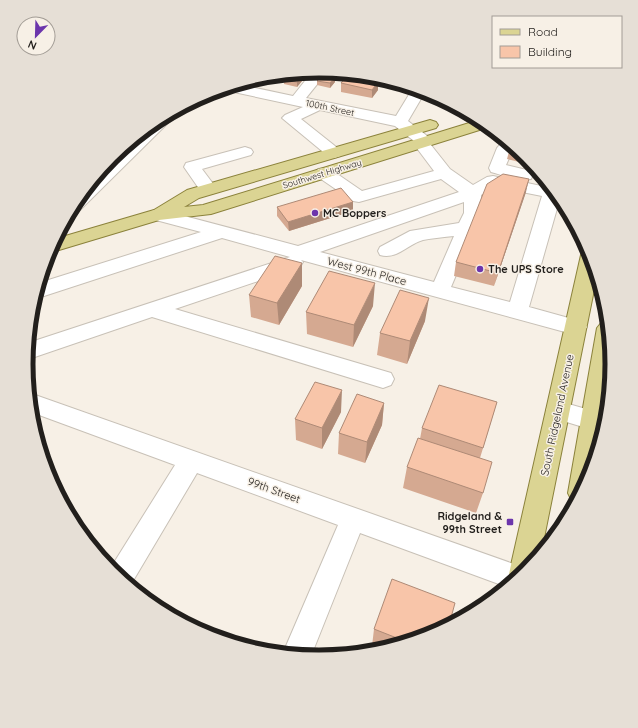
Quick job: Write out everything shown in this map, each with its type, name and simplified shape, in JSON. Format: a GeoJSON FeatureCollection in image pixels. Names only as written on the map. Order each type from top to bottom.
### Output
{"type":"FeatureCollection","features":[{"type":"Feature","properties":{"kind":"main road","name":"Southwest Highway"},"geometry":{"type":"LineString","coordinates":[[60,244],[158,215],[205,210],[324,173],[414,134],[463,117]]}},
{"type":"Feature","properties":{"kind":"main road","name":"Southwest Highway"},"geometry":{"type":"LineString","coordinates":[[158,215],[193,194],[334,152],[414,134],[476,124]]}},
{"type":"Feature","properties":{"kind":"main road","name":"South Ridgeland Avenue"},"geometry":{"type":"LineString","coordinates":[[526,561],[588,268]]}},
{"type":"Feature","properties":{"kind":"main road"},"geometry":{"type":"LineString","coordinates":[[594,440],[599,422],[605,361]]}},
{"type":"Feature","properties":{"kind":"street"},"geometry":{"type":"LineString","coordinates":[[296,101],[314,78]]}},
{"type":"Feature","properties":{"kind":"street","name":"100th Street"},"geometry":{"type":"LineString","coordinates":[[242,89],[318,105],[414,134]]}},
{"type":"Feature","properties":{"kind":"street"},"geometry":{"type":"LineString","coordinates":[[418,96],[414,134],[444,173],[472,193]]}},
{"type":"Feature","properties":{"kind":"street"},"geometry":{"type":"LineString","coordinates":[[318,105],[290,118],[334,152]]}},
{"type":"Feature","properties":{"kind":"street"},"geometry":{"type":"LineString","coordinates":[[125,154],[134,146]]}},
{"type":"Feature","properties":{"kind":"street"},"geometry":{"type":"LineString","coordinates":[[34,350],[152,310],[472,193],[495,175],[505,147]]}},
{"type":"Feature","properties":{"kind":"street"},"geometry":{"type":"LineString","coordinates":[[208,189],[192,167],[245,152]]}},
{"type":"Feature","properties":{"kind":"street"},"geometry":{"type":"LineString","coordinates":[[324,173],[359,197],[444,173]]}},
{"type":"Feature","properties":{"kind":"street"},"geometry":{"type":"LineString","coordinates":[[495,175],[535,177]]}},
{"type":"Feature","properties":{"kind":"street"},"geometry":{"type":"LineString","coordinates":[[495,175],[547,192]]}},
{"type":"Feature","properties":{"kind":"street"},"geometry":{"type":"LineString","coordinates":[[440,290],[473,213],[472,193]]}},
{"type":"Feature","properties":{"kind":"street"},"geometry":{"type":"LineString","coordinates":[[518,311],[553,199]]}},
{"type":"Feature","properties":{"kind":"street","name":"West 99th Place"},"geometry":{"type":"LineString","coordinates":[[158,215],[576,327]]}},
{"type":"Feature","properties":{"kind":"street"},"geometry":{"type":"LineString","coordinates":[[387,251],[417,235],[466,228]]}},
{"type":"Feature","properties":{"kind":"street"},"geometry":{"type":"LineString","coordinates":[[43,289],[222,232]]}},
{"type":"Feature","properties":{"kind":"street"},"geometry":{"type":"LineString","coordinates":[[152,310],[383,379]]}},
{"type":"Feature","properties":{"kind":"street","name":"99th Street"},"geometry":{"type":"LineString","coordinates":[[35,404],[511,576]]}},
{"type":"Feature","properties":{"kind":"street"},"geometry":{"type":"LineString","coordinates":[[558,410],[599,422]]}},
{"type":"Feature","properties":{"kind":"street"},"geometry":{"type":"LineString","coordinates":[[123,572],[191,460]]}},
{"type":"Feature","properties":{"kind":"street"},"geometry":{"type":"LineString","coordinates":[[299,649],[353,519]]}},
{"type":"Feature","properties":{"kind":"building"},"geometry":{"type":"Polygon","coordinates":[[[319,78],[334,79],[330,83],[317,81],[319,78]]]}},
{"type":"Feature","properties":{"kind":"building"},"geometry":{"type":"Polygon","coordinates":[[[299,79],[297,82],[284,80],[299,79]]]}},
{"type":"Feature","properties":{"kind":"building"},"geometry":{"type":"Polygon","coordinates":[[[344,79],[377,84],[372,90],[341,83],[344,79]]]}},
{"type":"Feature","properties":{"kind":"building"},"geometry":{"type":"Polygon","coordinates":[[[503,174],[529,179],[498,273],[456,262],[487,184],[503,174]]]}},
{"type":"Feature","properties":{"kind":"building"},"geometry":{"type":"Polygon","coordinates":[[[341,188],[353,202],[288,222],[277,207],[341,188]]]}},
{"type":"Feature","properties":{"kind":"building"},"geometry":{"type":"Polygon","coordinates":[[[275,256],[302,263],[277,303],[249,295],[275,256]]]}},
{"type":"Feature","properties":{"kind":"building"},"geometry":{"type":"Polygon","coordinates":[[[329,271],[375,283],[354,325],[306,312],[329,271]]]}},
{"type":"Feature","properties":{"kind":"building"},"geometry":{"type":"Polygon","coordinates":[[[400,290],[429,298],[410,341],[380,333],[400,290]]]}},
{"type":"Feature","properties":{"kind":"building"},"geometry":{"type":"Polygon","coordinates":[[[315,382],[342,390],[322,428],[295,419],[315,382]]]}},
{"type":"Feature","properties":{"kind":"building"},"geometry":{"type":"Polygon","coordinates":[[[439,385],[497,402],[483,448],[422,428],[439,385]]]}},
{"type":"Feature","properties":{"kind":"building"},"geometry":{"type":"Polygon","coordinates":[[[357,394],[384,403],[367,442],[339,433],[357,394]]]}},
{"type":"Feature","properties":{"kind":"building"},"geometry":{"type":"Polygon","coordinates":[[[418,438],[492,462],[483,493],[407,467],[418,438]]]}},
{"type":"Feature","properties":{"kind":"building"},"geometry":{"type":"Polygon","coordinates":[[[392,579],[455,603],[451,618],[411,635],[398,639],[374,629],[392,579]]]}},
{"type":"Feature","properties":{"kind":"place","name":"MC Boppers"},"geometry":{"type":"Point","coordinates":[315,213]}},
{"type":"Feature","properties":{"kind":"place","name":"The UPS Store"},"geometry":{"type":"Point","coordinates":[480,269]}},
{"type":"Feature","properties":{"kind":"place","name":"Ridgeland & 99th Street"},"geometry":{"type":"Point","coordinates":[510,522]}}]}
